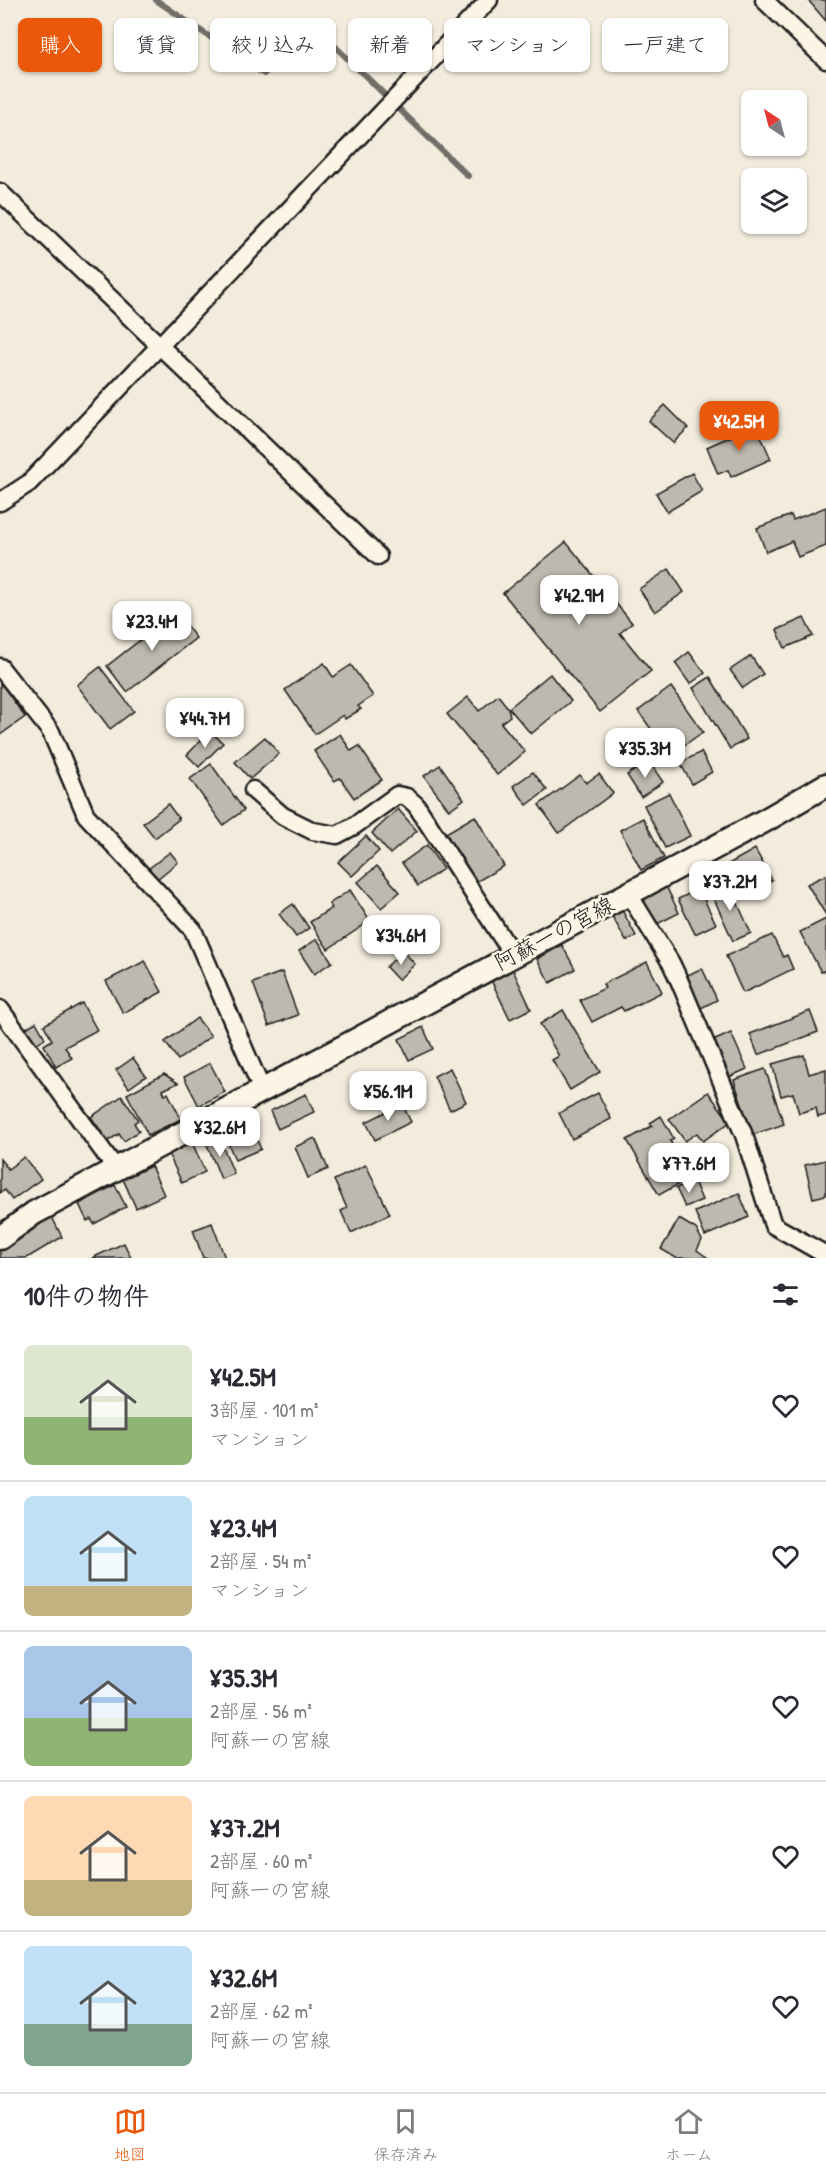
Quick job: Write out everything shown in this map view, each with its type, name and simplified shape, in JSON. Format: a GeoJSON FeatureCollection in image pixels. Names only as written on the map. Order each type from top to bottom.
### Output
{"type":"FeatureCollection","features":[{"type":"Feature","properties":{"kind":"main road","name":"阿蘇一の宮線"},"geometry":{"type":"LineString","coordinates":[[0,1238],[34,1213],[764,821],[826,785]]}},
{"type":"Feature","properties":{"kind":"street"},"geometry":{"type":"LineString","coordinates":[[0,502],[29,483],[489,0]]}},
{"type":"Feature","properties":{"kind":"street"},"geometry":{"type":"LineString","coordinates":[[764,0],[826,60]]}},
{"type":"Feature","properties":{"kind":"street"},"geometry":{"type":"LineString","coordinates":[[0,192],[378,556]]}},
{"type":"Feature","properties":{"kind":"street"},"geometry":{"type":"LineString","coordinates":[[0,667],[51,732],[86,815],[193,930],[262,1090]]}},
{"type":"Feature","properties":{"kind":"street"},"geometry":{"type":"LineString","coordinates":[[254,790],[283,816],[313,831],[337,835],[354,826],[397,795],[407,797],[416,805],[513,955]]}},
{"type":"Feature","properties":{"kind":"street"},"geometry":{"type":"LineString","coordinates":[[628,894],[679,980],[744,1135],[773,1225],[826,1255]]}},
{"type":"Feature","properties":{"kind":"street"},"geometry":{"type":"LineString","coordinates":[[0,1009],[116,1169]]}},
{"type":"Feature","properties":{"kind":"building"},"geometry":{"type":"Polygon","coordinates":[[[808,0],[826,0],[826,21],[808,0]]]}},
{"type":"Feature","properties":{"kind":"building"},"geometry":{"type":"Polygon","coordinates":[[[665,405],[688,428],[673,443],[649,421],[665,405]]]}},
{"type":"Feature","properties":{"kind":"building"},"geometry":{"type":"Polygon","coordinates":[[[756,425],[771,459],[731,477],[728,470],[718,474],[707,447],[756,425]]]}},
{"type":"Feature","properties":{"kind":"building"},"geometry":{"type":"Polygon","coordinates":[[[692,473],[702,491],[667,512],[656,493],[692,473]]]}},
{"type":"Feature","properties":{"kind":"building"},"geometry":{"type":"Polygon","coordinates":[[[826,507],[826,546],[798,557],[792,541],[766,552],[757,528],[791,515],[793,520],[826,507]]]}},
{"type":"Feature","properties":{"kind":"building"},"geometry":{"type":"Polygon","coordinates":[[[566,542],[632,623],[620,633],[651,671],[600,712],[503,593],[566,542]]]}},
{"type":"Feature","properties":{"kind":"building"},"geometry":{"type":"Polygon","coordinates":[[[669,569],[684,592],[655,612],[639,589],[669,569]]]}},
{"type":"Feature","properties":{"kind":"building"},"geometry":{"type":"Polygon","coordinates":[[[176,612],[196,638],[127,692],[107,666],[176,612]]]}},
{"type":"Feature","properties":{"kind":"building"},"geometry":{"type":"Polygon","coordinates":[[[804,618],[813,636],[785,648],[777,630],[804,618]]]}},
{"type":"Feature","properties":{"kind":"building"},"geometry":{"type":"Polygon","coordinates":[[[689,652],[705,673],[690,684],[675,663],[689,652]]]}},
{"type":"Feature","properties":{"kind":"building"},"geometry":{"type":"Polygon","coordinates":[[[751,656],[763,674],[743,688],[730,670],[751,656]]]}},
{"type":"Feature","properties":{"kind":"building"},"geometry":{"type":"Polygon","coordinates":[[[324,663],[333,677],[351,665],[373,696],[358,706],[361,709],[345,719],[343,715],[315,734],[285,690],[324,663]]]}},
{"type":"Feature","properties":{"kind":"building"},"geometry":{"type":"Polygon","coordinates":[[[100,667],[134,711],[110,729],[77,685],[100,667]]]}},
{"type":"Feature","properties":{"kind":"building"},"geometry":{"type":"Polygon","coordinates":[[[550,674],[571,701],[531,734],[509,708],[550,674]]]}},
{"type":"Feature","properties":{"kind":"building"},"geometry":{"type":"Polygon","coordinates":[[[710,677],[747,739],[730,749],[693,688],[710,677]]]}},
{"type":"Feature","properties":{"kind":"building"},"geometry":{"type":"Polygon","coordinates":[[[0,682],[25,717],[0,735],[0,682]]]}},
{"type":"Feature","properties":{"kind":"building"},"geometry":{"type":"Polygon","coordinates":[[[671,687],[703,732],[683,746],[672,731],[659,740],[638,711],[671,687]]]}},
{"type":"Feature","properties":{"kind":"building"},"geometry":{"type":"Polygon","coordinates":[[[498,695],[508,708],[510,716],[501,723],[525,752],[497,775],[447,714],[468,697],[479,711],[498,695]]]}},
{"type":"Feature","properties":{"kind":"building"},"geometry":{"type":"Polygon","coordinates":[[[210,731],[223,743],[199,767],[187,755],[210,731]]]}},
{"type":"Feature","properties":{"kind":"building"},"geometry":{"type":"Polygon","coordinates":[[[340,734],[351,751],[359,746],[382,780],[354,798],[340,778],[334,781],[314,751],[340,734]]]}},
{"type":"Feature","properties":{"kind":"building"},"geometry":{"type":"Polygon","coordinates":[[[265,737],[279,754],[250,779],[235,762],[265,737]]]}},
{"type":"Feature","properties":{"kind":"building"},"geometry":{"type":"Polygon","coordinates":[[[701,752],[712,772],[692,784],[680,763],[701,752]]]}},
{"type":"Feature","properties":{"kind":"building"},"geometry":{"type":"Polygon","coordinates":[[[649,761],[663,782],[641,797],[627,775],[649,761]]]}},
{"type":"Feature","properties":{"kind":"building"},"geometry":{"type":"Polygon","coordinates":[[[211,764],[244,810],[223,825],[190,779],[211,764]]]}},
{"type":"Feature","properties":{"kind":"building"},"geometry":{"type":"Polygon","coordinates":[[[440,765],[464,799],[449,810],[424,776],[440,765]]]}},
{"type":"Feature","properties":{"kind":"building"},"geometry":{"type":"Polygon","coordinates":[[[533,772],[547,790],[527,805],[513,786],[533,772]]]}},
{"type":"Feature","properties":{"kind":"building"},"geometry":{"type":"Polygon","coordinates":[[[599,774],[613,793],[559,833],[539,805],[580,775],[586,783],[599,774]]]}},
{"type":"Feature","properties":{"kind":"building"},"geometry":{"type":"Polygon","coordinates":[[[669,793],[690,836],[665,848],[644,805],[669,793]]]}},
{"type":"Feature","properties":{"kind":"building"},"geometry":{"type":"Polygon","coordinates":[[[168,804],[179,819],[155,838],[143,823],[168,804]]]}},
{"type":"Feature","properties":{"kind":"building"},"geometry":{"type":"Polygon","coordinates":[[[398,809],[417,831],[390,854],[372,833],[398,809]]]}},
{"type":"Feature","properties":{"kind":"building"},"geometry":{"type":"Polygon","coordinates":[[[475,816],[504,866],[474,883],[446,833],[475,816]]]}},
{"type":"Feature","properties":{"kind":"building"},"geometry":{"type":"Polygon","coordinates":[[[643,818],[664,858],[641,870],[620,830],[643,818]]]}},
{"type":"Feature","properties":{"kind":"building"},"geometry":{"type":"Polygon","coordinates":[[[366,836],[379,851],[352,876],[338,862],[366,836]]]}},
{"type":"Feature","properties":{"kind":"building"},"geometry":{"type":"Polygon","coordinates":[[[427,845],[443,869],[418,886],[402,863],[427,845]]]}},
{"type":"Feature","properties":{"kind":"building"},"geometry":{"type":"Polygon","coordinates":[[[755,849],[772,880],[742,896],[725,866],[755,849]]]}},
{"type":"Feature","properties":{"kind":"building"},"geometry":{"type":"Polygon","coordinates":[[[170,852],[178,862],[157,879],[148,869],[170,852]]]}},
{"type":"Feature","properties":{"kind":"building"},"geometry":{"type":"Polygon","coordinates":[[[377,866],[400,892],[381,908],[358,882],[377,866]]]}},
{"type":"Feature","properties":{"kind":"building"},"geometry":{"type":"Polygon","coordinates":[[[826,875],[826,915],[807,884],[826,875]]]}},
{"type":"Feature","properties":{"kind":"building"},"geometry":{"type":"Polygon","coordinates":[[[728,882],[751,933],[733,941],[710,890],[728,882]]]}},
{"type":"Feature","properties":{"kind":"building"},"geometry":{"type":"Polygon","coordinates":[[[665,884],[679,913],[653,926],[642,903],[645,901],[642,896],[665,884]]]}},
{"type":"Feature","properties":{"kind":"building"},"geometry":{"type":"Polygon","coordinates":[[[699,889],[716,924],[695,934],[678,899],[699,889]]]}},
{"type":"Feature","properties":{"kind":"building"},"geometry":{"type":"Polygon","coordinates":[[[350,890],[370,921],[328,949],[310,922],[332,908],[329,904],[350,890]]]}},
{"type":"Feature","properties":{"kind":"building"},"geometry":{"type":"Polygon","coordinates":[[[293,904],[309,928],[296,937],[279,914],[293,904]]]}},
{"type":"Feature","properties":{"kind":"building"},"geometry":{"type":"Polygon","coordinates":[[[622,910],[636,936],[626,941],[612,916],[622,910]]]}},
{"type":"Feature","properties":{"kind":"building"},"geometry":{"type":"Polygon","coordinates":[[[826,919],[826,970],[821,972],[800,932],[826,919]]]}},
{"type":"Feature","properties":{"kind":"building"},"geometry":{"type":"Polygon","coordinates":[[[772,935],[783,957],[787,955],[793,969],[743,993],[726,956],[772,935]]]}},
{"type":"Feature","properties":{"kind":"building"},"geometry":{"type":"Polygon","coordinates":[[[317,939],[332,962],[314,974],[299,951],[317,939]]]}},
{"type":"Feature","properties":{"kind":"building"},"geometry":{"type":"Polygon","coordinates":[[[562,945],[575,969],[550,983],[537,959],[562,945]]]}},
{"type":"Feature","properties":{"kind":"building"},"geometry":{"type":"Polygon","coordinates":[[[403,951],[415,964],[398,980],[386,967],[403,951]]]}},
{"type":"Feature","properties":{"kind":"building"},"geometry":{"type":"Polygon","coordinates":[[[145,961],[162,992],[123,1013],[106,981],[145,961]]]}},
{"type":"Feature","properties":{"kind":"building"},"geometry":{"type":"Polygon","coordinates":[[[647,962],[662,992],[624,1011],[621,1007],[592,1022],[580,1000],[605,988],[603,984],[647,962]]]}},
{"type":"Feature","properties":{"kind":"building"},"geometry":{"type":"Polygon","coordinates":[[[512,968],[531,1009],[510,1019],[490,978],[512,968]]]}},
{"type":"Feature","properties":{"kind":"building"},"geometry":{"type":"Polygon","coordinates":[[[702,968],[717,1000],[697,1010],[682,978],[702,968]]]}},
{"type":"Feature","properties":{"kind":"building"},"geometry":{"type":"Polygon","coordinates":[[[282,972],[298,1015],[269,1026],[253,983],[282,972]]]}},
{"type":"Feature","properties":{"kind":"building"},"geometry":{"type":"Polygon","coordinates":[[[82,1003],[97,1030],[65,1047],[72,1058],[56,1067],[44,1045],[52,1040],[44,1025],[82,1003]]]}},
{"type":"Feature","properties":{"kind":"building"},"geometry":{"type":"Polygon","coordinates":[[[563,1010],[600,1072],[570,1090],[552,1060],[559,1056],[540,1024],[563,1010]]]}},
{"type":"Feature","properties":{"kind":"building"},"geometry":{"type":"Polygon","coordinates":[[[810,1011],[818,1032],[758,1055],[750,1034],[810,1011]]]}},
{"type":"Feature","properties":{"kind":"building"},"geometry":{"type":"Polygon","coordinates":[[[197,1018],[211,1036],[178,1060],[165,1042],[197,1018]]]}},
{"type":"Feature","properties":{"kind":"building"},"geometry":{"type":"Polygon","coordinates":[[[36,1022],[45,1038],[36,1044],[26,1028],[36,1022]]]}},
{"type":"Feature","properties":{"kind":"building"},"geometry":{"type":"Polygon","coordinates":[[[423,1027],[433,1049],[409,1060],[399,1039],[423,1027]]]}},
{"type":"Feature","properties":{"kind":"building"},"geometry":{"type":"Polygon","coordinates":[[[731,1033],[747,1069],[729,1077],[713,1041],[731,1033]]]}},
{"type":"Feature","properties":{"kind":"building"},"geometry":{"type":"Polygon","coordinates":[[[804,1055],[809,1074],[826,1069],[826,1115],[818,1117],[816,1108],[799,1113],[793,1093],[781,1096],[772,1064],[804,1055]]]}},
{"type":"Feature","properties":{"kind":"building"},"geometry":{"type":"Polygon","coordinates":[[[133,1058],[146,1076],[129,1088],[116,1070],[133,1058]]]}},
{"type":"Feature","properties":{"kind":"building"},"geometry":{"type":"Polygon","coordinates":[[[210,1063],[225,1092],[199,1106],[184,1077],[210,1063]]]}},
{"type":"Feature","properties":{"kind":"building"},"geometry":{"type":"Polygon","coordinates":[[[450,1068],[466,1102],[450,1110],[434,1076],[450,1068]]]}},
{"type":"Feature","properties":{"kind":"building"},"geometry":{"type":"Polygon","coordinates":[[[765,1069],[784,1124],[752,1135],[734,1080],[765,1069]]]}},
{"type":"Feature","properties":{"kind":"building"},"geometry":{"type":"Polygon","coordinates":[[[164,1074],[178,1083],[163,1090],[165,1095],[168,1093],[181,1119],[148,1135],[127,1094],[164,1074]]]}},
{"type":"Feature","properties":{"kind":"building"},"geometry":{"type":"Polygon","coordinates":[[[708,1092],[730,1122],[703,1141],[697,1133],[685,1141],[669,1119],[708,1092]]]}},
{"type":"Feature","properties":{"kind":"building"},"geometry":{"type":"Polygon","coordinates":[[[598,1093],[611,1119],[572,1139],[559,1113],[598,1093]]]}},
{"type":"Feature","properties":{"kind":"building"},"geometry":{"type":"Polygon","coordinates":[[[306,1094],[314,1112],[278,1129],[270,1111],[306,1094]]]}},
{"type":"Feature","properties":{"kind":"building"},"geometry":{"type":"Polygon","coordinates":[[[122,1096],[138,1120],[134,1123],[139,1131],[124,1141],[119,1134],[108,1141],[91,1117],[122,1096]]]}},
{"type":"Feature","properties":{"kind":"building"},"geometry":{"type":"Polygon","coordinates":[[[402,1104],[411,1122],[375,1140],[366,1122],[402,1104]]]}},
{"type":"Feature","properties":{"kind":"building"},"geometry":{"type":"Polygon","coordinates":[[[661,1116],[674,1139],[670,1141],[691,1177],[659,1195],[627,1140],[652,1126],[650,1123],[661,1116]]]}},
{"type":"Feature","properties":{"kind":"building"},"geometry":{"type":"Polygon","coordinates":[[[250,1123],[261,1149],[235,1160],[224,1133],[250,1123]]]}},
{"type":"Feature","properties":{"kind":"building"},"geometry":{"type":"Polygon","coordinates":[[[219,1137],[234,1174],[221,1179],[206,1142],[219,1137]]]}},
{"type":"Feature","properties":{"kind":"building"},"geometry":{"type":"Polygon","coordinates":[[[315,1138],[328,1169],[308,1178],[295,1147],[315,1138]]]}},
{"type":"Feature","properties":{"kind":"building"},"geometry":{"type":"Polygon","coordinates":[[[192,1142],[205,1172],[182,1183],[168,1153],[192,1142]]]}},
{"type":"Feature","properties":{"kind":"building"},"geometry":{"type":"Polygon","coordinates":[[[24,1157],[41,1179],[12,1200],[5,1190],[0,1193],[0,1159],[8,1169],[24,1157]]]}},
{"type":"Feature","properties":{"kind":"building"},"geometry":{"type":"Polygon","coordinates":[[[826,1160],[826,1195],[813,1198],[805,1165],[826,1160]]]}},
{"type":"Feature","properties":{"kind":"building"},"geometry":{"type":"Polygon","coordinates":[[[366,1165],[390,1214],[351,1233],[341,1211],[347,1208],[334,1180],[366,1165]]]}},
{"type":"Feature","properties":{"kind":"building"},"geometry":{"type":"Polygon","coordinates":[[[151,1166],[164,1195],[136,1208],[123,1179],[151,1166]]]}},
{"type":"Feature","properties":{"kind":"building"},"geometry":{"type":"Polygon","coordinates":[[[694,1181],[702,1200],[685,1207],[676,1188],[694,1181]]]}},
{"type":"Feature","properties":{"kind":"building"},"geometry":{"type":"Polygon","coordinates":[[[115,1185],[126,1207],[94,1224],[91,1219],[87,1221],[79,1204],[115,1185]]]}},
{"type":"Feature","properties":{"kind":"building"},"geometry":{"type":"Polygon","coordinates":[[[739,1193],[749,1217],[705,1236],[695,1212],[739,1193]]]}},
{"type":"Feature","properties":{"kind":"building"},"geometry":{"type":"Polygon","coordinates":[[[52,1217],[62,1237],[27,1258],[0,1258],[0,1246],[52,1217]]]}},
{"type":"Feature","properties":{"kind":"building"},"geometry":{"type":"Polygon","coordinates":[[[679,1219],[696,1229],[702,1240],[697,1250],[708,1258],[676,1258],[661,1249],[679,1219]]]}},
{"type":"Feature","properties":{"kind":"building"},"geometry":{"type":"Polygon","coordinates":[[[212,1223],[225,1258],[203,1258],[193,1230],[212,1223]]]}},
{"type":"Feature","properties":{"kind":"building"},"geometry":{"type":"Polygon","coordinates":[[[124,1243],[131,1258],[92,1258],[124,1243]]]}},
{"type":"Feature","properties":{"kind":"waterway"},"geometry":{"type":"LineString","coordinates":[[156,0],[264,74],[311,23],[468,176]]}}]}
